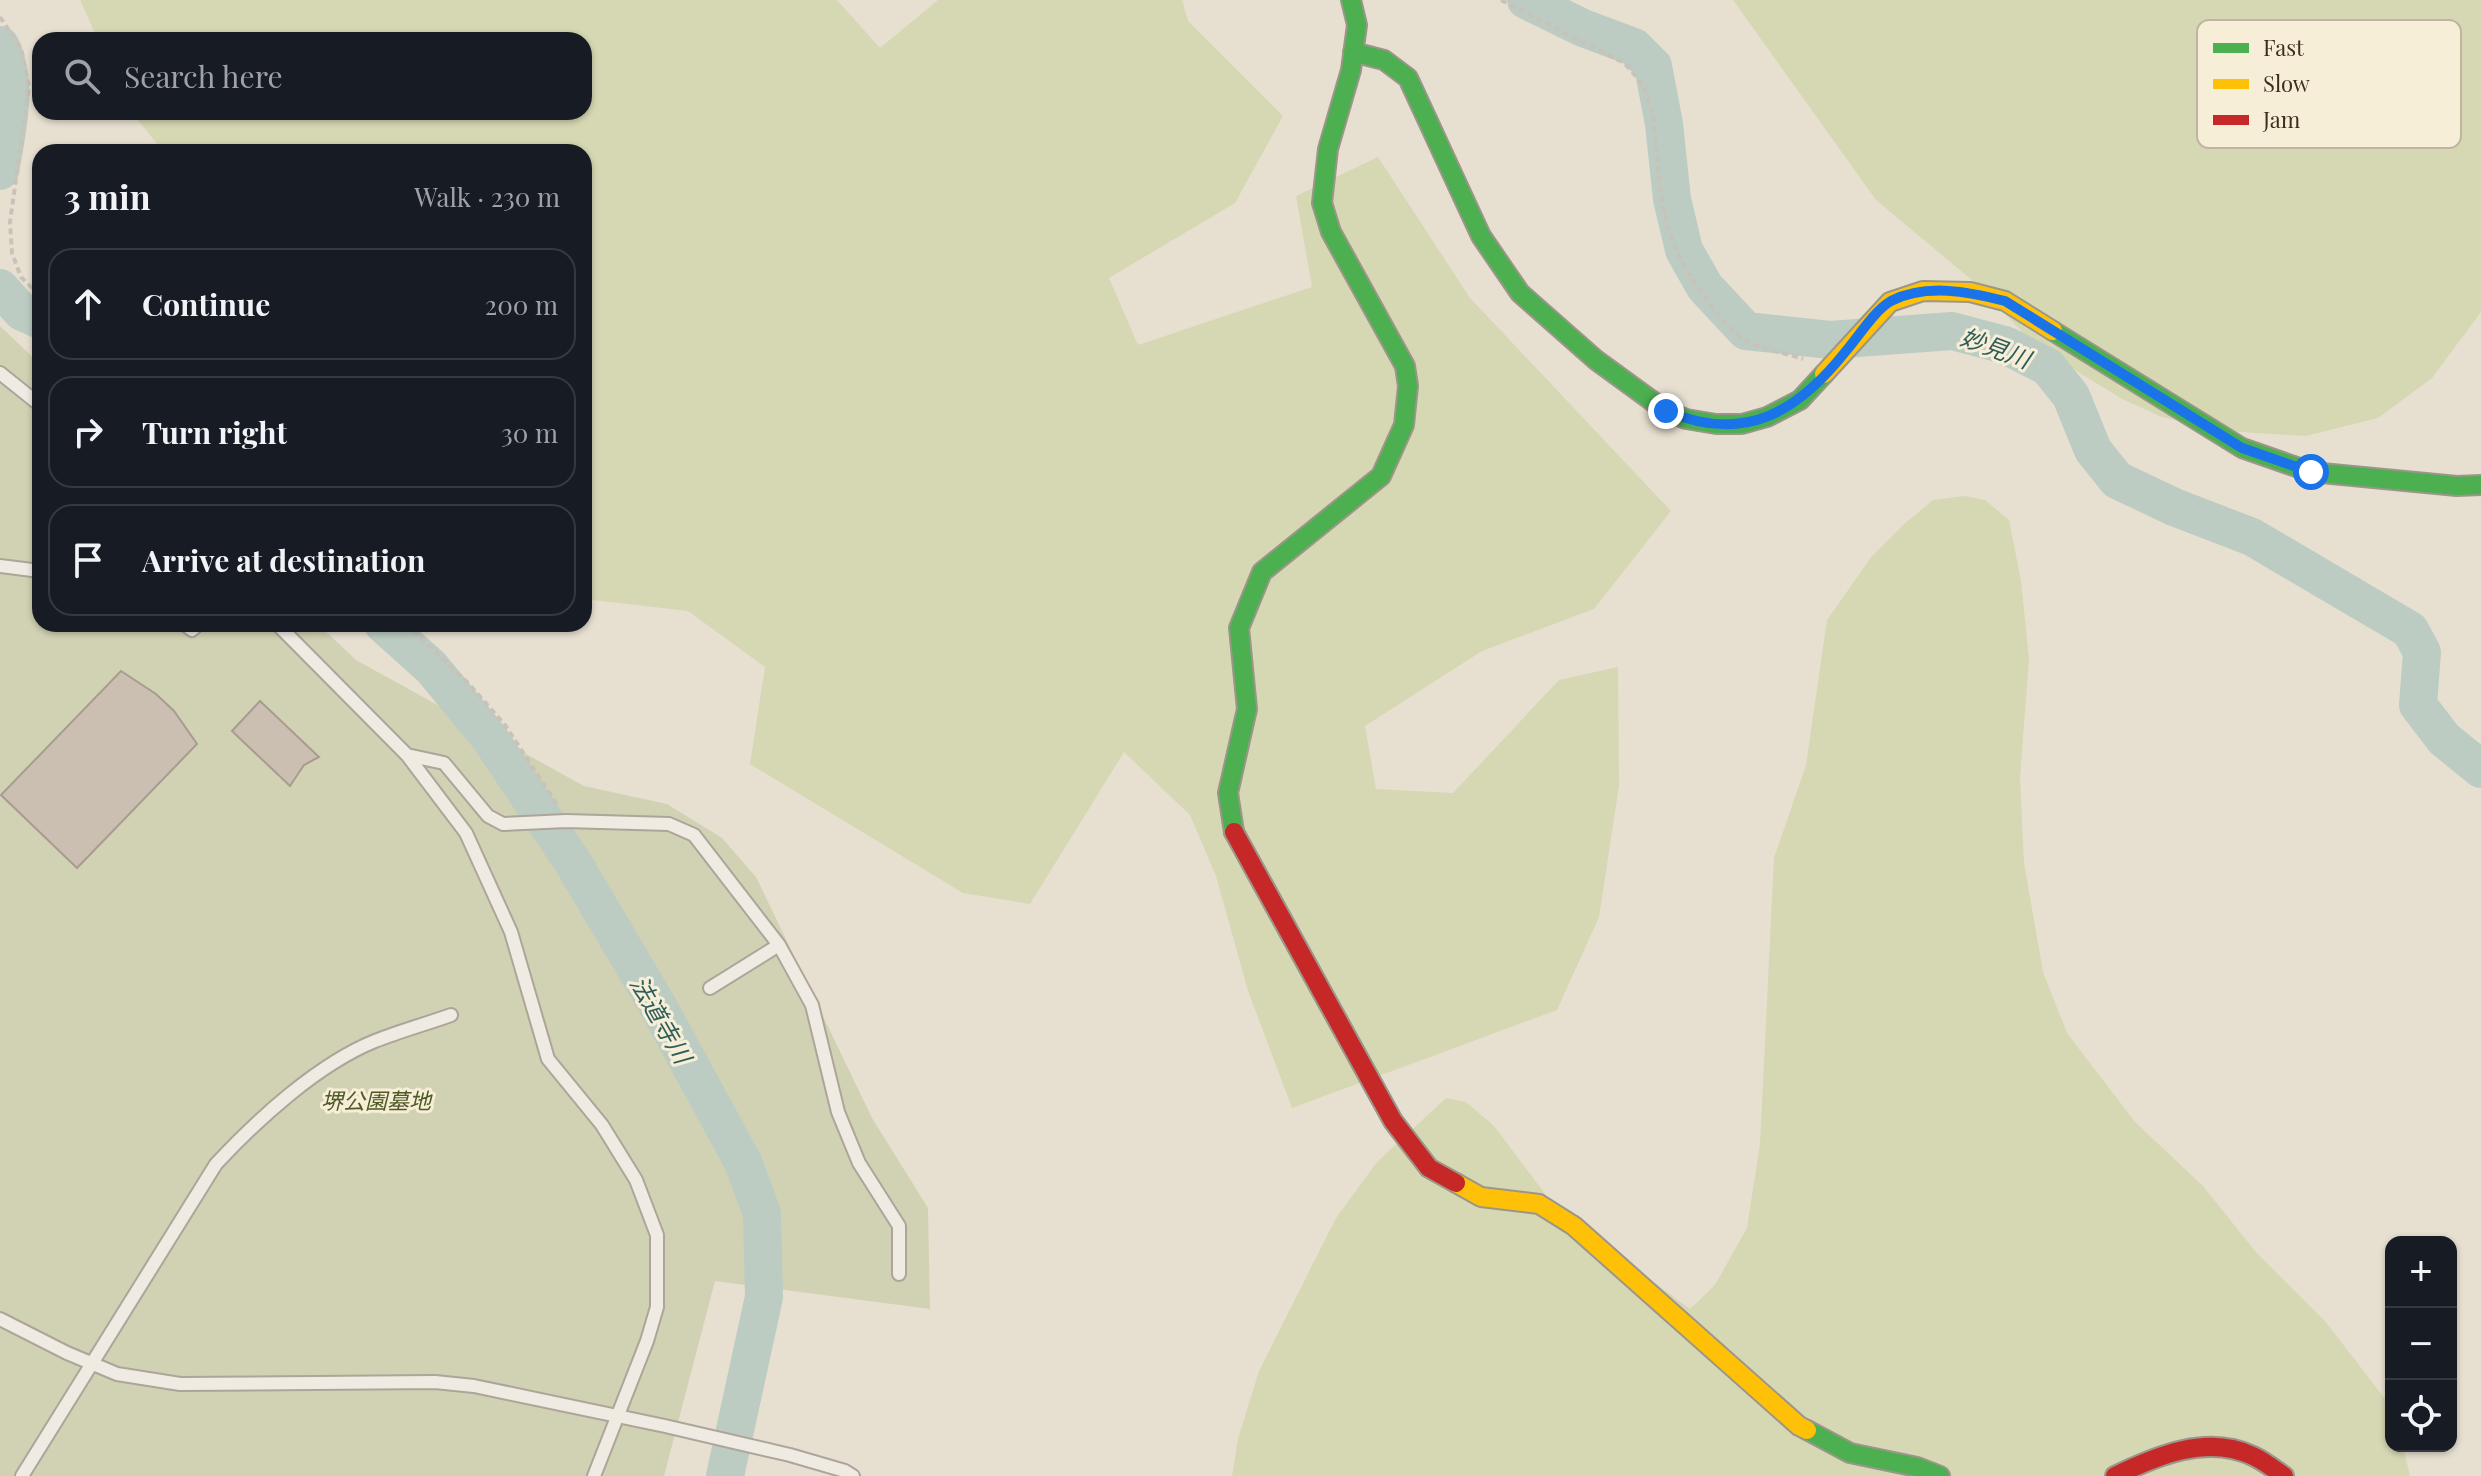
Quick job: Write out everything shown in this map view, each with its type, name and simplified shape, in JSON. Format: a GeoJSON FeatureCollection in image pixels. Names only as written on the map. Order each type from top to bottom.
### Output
{"type":"FeatureCollection","features":[{"type":"Feature","properties":{"kind":"street"},"geometry":{"type":"LineString","coordinates":[[1351,0],[1357,25],[1351,70],[1328,149],[1322,203],[1331,232],[1405,366],[1408,386],[1404,425],[1381,476],[1262,572],[1250,599],[1239,628],[1247,709],[1228,793],[1235,838],[1393,1121],[1429,1168],[1481,1197],[1539,1204],[1574,1226],[1799,1426],[1850,1453],[1917,1467],[1935,1475]]}},
{"type":"Feature","properties":{"kind":"street"},"geometry":{"type":"LineString","coordinates":[[1353,52],[1384,60],[1408,78],[1481,236],[1520,293],[1596,360],[1666,411],[1686,419],[1742,424],[1767,417],[1800,400],[1890,302],[1923,291],[1970,292],[2005,301],[2242,448],[2311,472],[2457,486],[2481,485]]}},
{"type":"Feature","properties":{"kind":"street"},"geometry":{"type":"LineString","coordinates":[[2115,1476],[2152,1458],[2197,1446],[2248,1454],[2284,1476]]}},
{"type":"Feature","properties":{"kind":"lane"},"geometry":{"type":"LineString","coordinates":[[0,373],[32,399]]}},
{"type":"Feature","properties":{"kind":"lane"},"geometry":{"type":"LineString","coordinates":[[0,566],[32,570]]}},
{"type":"Feature","properties":{"kind":"lane"},"geometry":{"type":"LineString","coordinates":[[285,632],[407,755],[466,833],[511,932],[548,1059],[602,1125],[636,1180],[657,1235],[657,1307],[647,1341],[594,1476]]}},
{"type":"Feature","properties":{"kind":"lane"},"geometry":{"type":"LineString","coordinates":[[407,755],[444,763],[488,816],[503,824],[567,821],[669,824],[694,835],[779,945],[812,1005],[838,1112],[859,1163],[899,1226],[899,1274]]}},
{"type":"Feature","properties":{"kind":"lane"},"geometry":{"type":"LineString","coordinates":[[710,988],[779,945]]}},
{"type":"Feature","properties":{"kind":"lane"},"geometry":{"type":"LineString","coordinates":[[22,1476],[216,1164],[246,1132],[308,1079],[373,1042],[451,1015]]}},
{"type":"Feature","properties":{"kind":"lane"},"geometry":{"type":"LineString","coordinates":[[0,1319],[117,1374],[180,1384],[461,1384],[790,1455],[853,1476]]}},
{"type":"Feature","properties":{"kind":"path"},"geometry":{"type":"LineString","coordinates":[[1501,0],[1612,56],[1639,78],[1649,97],[1662,207],[1670,240],[1687,273],[1720,319],[1753,344],[1836,364]]}},
{"type":"Feature","properties":{"kind":"path"},"geometry":{"type":"LineString","coordinates":[[0,17],[21,48],[29,87],[10,222],[12,253],[21,277],[32,288]]}},
{"type":"Feature","properties":{"kind":"path"},"geometry":{"type":"LineString","coordinates":[[414,632],[469,684],[505,725],[567,821]]}},
{"type":"Feature","properties":{"kind":"green space"},"geometry":{"type":"Polygon","coordinates":[[[80,0],[837,0],[880,48],[938,0],[1182,0],[1188,21],[1283,116],[1235,203],[1109,278],[1138,345],[1312,287],[1296,196],[1378,157],[1470,298],[1671,511],[1594,609],[1482,651],[1365,726],[1376,789],[1453,793],[1559,680],[1618,667],[1619,786],[1599,917],[1557,1010],[1292,1108],[1248,991],[1216,876],[1190,815],[1124,752],[1030,904],[963,893],[750,764],[765,667],[688,611],[592,600],[592,144],[157,144],[138,120],[592,120],[592,32],[94,32],[80,0]]]}},
{"type":"Feature","properties":{"kind":"green space"},"geometry":{"type":"Polygon","coordinates":[[[1733,0],[2481,0],[2481,312],[2432,378],[2378,418],[2306,436],[2225,431],[2162,417],[2122,399],[2033,344],[1979,286],[1876,200],[1733,0]]]}},
{"type":"Feature","properties":{"kind":"green space","name":"堺公園墓地"},"geometry":{"type":"Polygon","coordinates":[[[0,326],[32,356],[32,632],[326,632],[356,660],[584,786],[667,804],[722,838],[756,877],[872,1118],[928,1208],[930,1309],[715,1281],[664,1476],[0,1476],[0,326]]]}},
{"type":"Feature","properties":{"kind":"green space"},"geometry":{"type":"Polygon","coordinates":[[[1965,496],[1985,500],[2009,520],[2021,581],[2029,658],[2020,778],[2024,863],[2043,972],[2067,1033],[2135,1122],[2203,1186],[2255,1251],[2324,1320],[2356,1361],[2385,1399],[2385,1452],[2404,1452],[2410,1476],[1232,1476],[1238,1439],[1259,1371],[1336,1218],[1377,1162],[1446,1098],[1466,1102],[1494,1126],[1558,1211],[1690,1309],[1715,1285],[1747,1228],[1760,1144],[1774,858],[1806,765],[1827,620],[1872,556],[1933,500],[1965,496]]]}},
{"type":"Feature","properties":{"kind":"building"},"geometry":{"type":"Polygon","coordinates":[[[121,671],[156,694],[174,711],[197,744],[77,868],[1,795],[121,671]]]}},
{"type":"Feature","properties":{"kind":"building"},"geometry":{"type":"Polygon","coordinates":[[[260,701],[319,757],[304,765],[290,786],[232,731],[260,701]]]}},
{"type":"Feature","properties":{"kind":"waterway","name":"妙見川"},"geometry":{"type":"LineString","coordinates":[[1526,0],[1583,28],[1634,47],[1653,66],[1664,124],[1672,199],[1684,250],[1705,287],[1746,331],[1830,340],[1952,331],[2005,345],[2048,367],[2071,396],[2093,450],[2117,480],[2174,507],[2252,537],[2410,630],[2422,652],[2418,705],[2444,739],[2481,769]]}},
{"type":"Feature","properties":{"kind":"waterway","name":"法道寺川"},"geometry":{"type":"LineString","coordinates":[[0,45],[6,59],[10,90],[0,171]]}},
{"type":"Feature","properties":{"kind":"waterway","name":"法道寺川"},"geometry":{"type":"LineString","coordinates":[[0,288],[22,312],[32,316]]}},
{"type":"Feature","properties":{"kind":"waterway","name":"法道寺川"},"geometry":{"type":"LineString","coordinates":[[392,632],[431,667],[489,737],[572,861],[659,1008],[744,1164],[762,1214],[764,1297],[725,1476]]}},
{"type":"Feature","properties":{"kind":"traffic: fast"},"geometry":{"type":"LineString","coordinates":[[1234,832],[1228,793],[1247,709],[1239,628],[1262,572],[1381,476],[1404,425],[1408,386],[1405,366],[1331,232],[1322,203],[1328,149],[1351,70],[1357,25],[1351,0]]}},
{"type":"Feature","properties":{"kind":"traffic: fast"},"geometry":{"type":"LineString","coordinates":[[1353,52],[1384,60],[1408,78],[1481,236],[1520,293],[1596,360],[1666,411],[1686,419],[1742,424],[1767,417],[1800,400],[1824,374]]}},
{"type":"Feature","properties":{"kind":"traffic: fast"},"geometry":{"type":"LineString","coordinates":[[2053,331],[2242,448],[2311,472],[2457,486],[2481,485]]}},
{"type":"Feature","properties":{"kind":"traffic: fast"},"geometry":{"type":"LineString","coordinates":[[1807,1430],[1850,1453],[1917,1467],[1940,1476]]}},
{"type":"Feature","properties":{"kind":"traffic: slow"},"geometry":{"type":"LineString","coordinates":[[1824,374],[1890,302],[1923,291],[1970,292],[2005,301],[2053,331]]}},
{"type":"Feature","properties":{"kind":"traffic: slow"},"geometry":{"type":"LineString","coordinates":[[1456,1183],[1481,1197],[1539,1204],[1574,1226],[1807,1430]]}},
{"type":"Feature","properties":{"kind":"traffic: jam"},"geometry":{"type":"LineString","coordinates":[[1234,832],[1393,1121],[1429,1168],[1456,1183]]}},
{"type":"Feature","properties":{"kind":"traffic: jam"},"geometry":{"type":"LineString","coordinates":[[2115,1476],[2147,1461],[2200,1447],[2236,1450],[2253,1456],[2284,1476]]}},
{"type":"Feature","properties":{"kind":"route"},"geometry":{"type":"LineString","coordinates":[[1666,411],[1686,419],[1716,424],[1742,424],[1767,417],[1800,400],[1890,302],[1923,291],[1970,292],[2005,301],[2242,448],[2311,472]]}}]}
